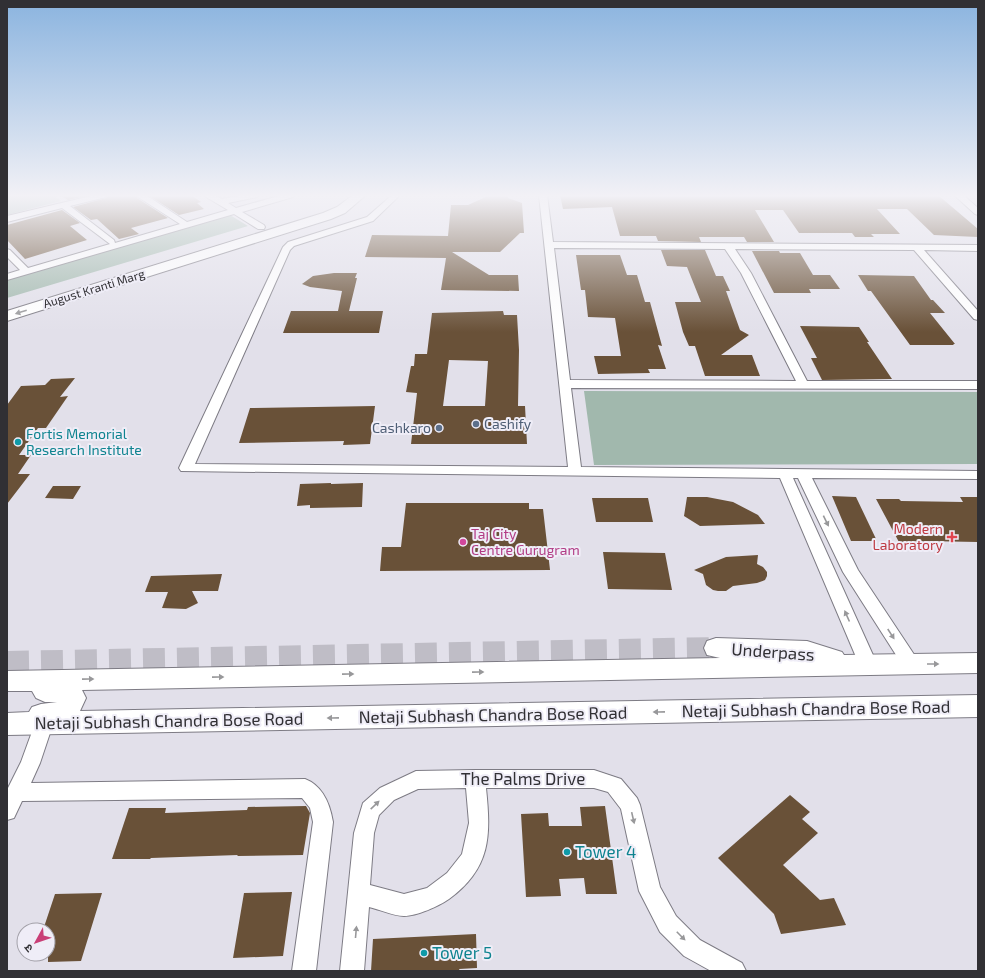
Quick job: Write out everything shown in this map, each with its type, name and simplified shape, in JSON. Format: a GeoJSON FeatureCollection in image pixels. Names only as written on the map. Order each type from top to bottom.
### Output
{"type":"FeatureCollection","features":[{"type":"Feature","properties":{"kind":"main road","name":"August Kranti Marg"},"geometry":{"type":"LineString","coordinates":[[7,305],[217,241]]}},
{"type":"Feature","properties":{"kind":"main road","name":"August Kranti Marg"},"geometry":{"type":"LineString","coordinates":[[7,316],[248,241]]}},
{"type":"Feature","properties":{"kind":"main road","name":"Underpass"},"geometry":{"type":"LineString","coordinates":[[716,648],[807,651],[860,664]]}},
{"type":"Feature","properties":{"kind":"main road"},"geometry":{"type":"LineString","coordinates":[[7,681],[860,664],[978,664]]}},
{"type":"Feature","properties":{"kind":"main road"},"geometry":{"type":"LineString","coordinates":[[7,690],[62,691],[70,693],[73,698],[69,708],[60,713],[7,716]]}},
{"type":"Feature","properties":{"kind":"main road","name":"Netaji Subhash Chandra Bose Road"},"geometry":{"type":"LineString","coordinates":[[7,724],[978,706]]}},
{"type":"Feature","properties":{"kind":"street"},"geometry":{"type":"LineString","coordinates":[[7,277],[133,241]]}},
{"type":"Feature","properties":{"kind":"street"},"geometry":{"type":"LineString","coordinates":[[302,241],[291,244],[286,249],[186,468],[978,475]]}},
{"type":"Feature","properties":{"kind":"street"},"geometry":{"type":"LineString","coordinates":[[548,241],[575,472]]}},
{"type":"Feature","properties":{"kind":"street"},"geometry":{"type":"LineString","coordinates":[[549,245],[978,248]]}},
{"type":"Feature","properties":{"kind":"street"},"geometry":{"type":"LineString","coordinates":[[728,246],[746,273],[803,384]]}},
{"type":"Feature","properties":{"kind":"street"},"geometry":{"type":"LineString","coordinates":[[916,248],[978,317]]}},
{"type":"Feature","properties":{"kind":"street"},"geometry":{"type":"LineString","coordinates":[[7,252],[23,268]]}},
{"type":"Feature","properties":{"kind":"street"},"geometry":{"type":"LineString","coordinates":[[565,384],[978,385]]}},
{"type":"Feature","properties":{"kind":"street"},"geometry":{"type":"LineString","coordinates":[[785,474],[860,664]]}},
{"type":"Feature","properties":{"kind":"street"},"geometry":{"type":"LineString","coordinates":[[803,474],[851,572],[911,664]]}},
{"type":"Feature","properties":{"kind":"street"},"geometry":{"type":"LineString","coordinates":[[7,811],[17,792],[44,724]]}},
{"type":"Feature","properties":{"kind":"street"},"geometry":{"type":"LineString","coordinates":[[359,892],[404,904],[432,898],[455,881],[472,859],[479,823],[475,779]]}},
{"type":"Feature","properties":{"kind":"street","name":"The Palms Drive"},"geometry":{"type":"LineString","coordinates":[[352,971],[364,833],[370,810],[387,794],[416,780],[475,779],[594,779],[614,785],[630,805],[650,891],[668,924],[692,948],[734,971]]}},
{"type":"Feature","properties":{"kind":"street"},"geometry":{"type":"LineString","coordinates":[[17,792],[306,788],[315,795],[321,807],[324,822],[304,971]]}},
{"type":"Feature","properties":{"kind":"green space"},"geometry":{"type":"Polygon","coordinates":[[[142,241],[199,241],[7,298],[7,280],[142,241]]]}},
{"type":"Feature","properties":{"kind":"green space"},"geometry":{"type":"Polygon","coordinates":[[[584,391],[978,392],[978,464],[594,465],[584,391]]]}},
{"type":"Feature","properties":{"kind":"building"},"geometry":{"type":"Polygon","coordinates":[[[8,241],[85,241],[25,259],[8,241]]]}},
{"type":"Feature","properties":{"kind":"building"},"geometry":{"type":"Polygon","coordinates":[[[370,241],[512,241],[500,252],[452,252],[489,275],[518,275],[519,291],[441,290],[446,258],[365,257],[370,241]]]}},
{"type":"Feature","properties":{"kind":"building"},"geometry":{"type":"Polygon","coordinates":[[[658,241],[700,241],[701,242],[658,241]]]}},
{"type":"Feature","properties":{"kind":"building"},"geometry":{"type":"Polygon","coordinates":[[[746,241],[773,241],[774,242],[747,242],[746,241]]]}},
{"type":"Feature","properties":{"kind":"building"},"geometry":{"type":"Polygon","coordinates":[[[661,250],[705,250],[716,276],[723,276],[730,291],[726,291],[740,330],[749,335],[721,355],[752,355],[760,376],[705,376],[695,346],[689,346],[683,332],[675,302],[701,302],[687,267],[667,266],[661,250]]]}},
{"type":"Feature","properties":{"kind":"building"},"geometry":{"type":"Polygon","coordinates":[[[752,251],[800,253],[813,275],[830,275],[840,289],[809,289],[811,293],[774,293],[752,251]]]}},
{"type":"Feature","properties":{"kind":"building"},"geometry":{"type":"Polygon","coordinates":[[[576,255],[620,255],[627,275],[637,275],[645,302],[650,302],[662,346],[658,345],[666,369],[648,369],[650,373],[598,374],[594,356],[621,356],[615,318],[588,317],[585,290],[581,290],[576,255]]]}},
{"type":"Feature","properties":{"kind":"building"},"geometry":{"type":"Polygon","coordinates":[[[334,273],[357,273],[349,311],[383,311],[379,333],[283,333],[291,311],[338,311],[342,291],[310,287],[302,284],[313,276],[334,273]]]}},
{"type":"Feature","properties":{"kind":"building"},"geometry":{"type":"Polygon","coordinates":[[[858,275],[914,276],[931,300],[933,300],[945,313],[930,313],[955,344],[910,345],[871,291],[868,291],[858,275]]]}},
{"type":"Feature","properties":{"kind":"building"},"geometry":{"type":"Polygon","coordinates":[[[503,311],[504,315],[517,315],[519,350],[518,406],[525,406],[527,444],[411,444],[417,393],[406,392],[411,366],[414,366],[415,354],[427,354],[432,313],[503,311]],[[449,360],[443,406],[485,406],[488,361],[449,360]]]}},
{"type":"Feature","properties":{"kind":"building"},"geometry":{"type":"Polygon","coordinates":[[[800,326],[859,327],[869,342],[867,342],[892,379],[822,380],[811,358],[817,358],[800,326]]]}},
{"type":"Feature","properties":{"kind":"building","name":"Fortis Memorial Research Institute"},"geometry":{"type":"Polygon","coordinates":[[[75,378],[60,397],[68,396],[46,428],[38,428],[19,455],[31,455],[18,474],[30,474],[7,504],[7,405],[21,386],[45,385],[51,379],[75,378]]]}},
{"type":"Feature","properties":{"kind":"building"},"geometry":{"type":"Polygon","coordinates":[[[375,406],[370,444],[343,445],[344,441],[239,443],[250,408],[375,406]]]}},
{"type":"Feature","properties":{"kind":"building"},"geometry":{"type":"Polygon","coordinates":[[[363,483],[362,507],[310,508],[310,505],[297,506],[300,484],[363,483]]]}},
{"type":"Feature","properties":{"kind":"building"},"geometry":{"type":"Polygon","coordinates":[[[53,486],[81,486],[73,499],[45,498],[53,486]]]}},
{"type":"Feature","properties":{"kind":"building"},"geometry":{"type":"Polygon","coordinates":[[[832,496],[856,497],[877,541],[851,541],[832,496]]]}},
{"type":"Feature","properties":{"kind":"building"},"geometry":{"type":"Polygon","coordinates":[[[687,497],[707,497],[733,502],[758,515],[765,524],[700,526],[684,516],[687,497]]]}},
{"type":"Feature","properties":{"kind":"building"},"geometry":{"type":"Polygon","coordinates":[[[960,497],[978,497],[978,542],[924,541],[925,544],[900,544],[876,499],[963,502],[960,497]]]}},
{"type":"Feature","properties":{"kind":"building"},"geometry":{"type":"Polygon","coordinates":[[[592,498],[648,498],[653,522],[596,522],[592,498]]]}},
{"type":"Feature","properties":{"kind":"building"},"geometry":{"type":"Polygon","coordinates":[[[406,503],[529,503],[529,509],[543,509],[550,570],[380,571],[382,547],[401,547],[406,503]]]}},
{"type":"Feature","properties":{"kind":"building"},"geometry":{"type":"Polygon","coordinates":[[[603,552],[665,553],[672,590],[608,589],[603,552]]]}},
{"type":"Feature","properties":{"kind":"building"},"geometry":{"type":"Polygon","coordinates":[[[758,555],[757,564],[763,567],[767,572],[765,580],[757,583],[733,586],[726,591],[713,590],[706,585],[703,574],[694,570],[726,557],[758,555]]]}},
{"type":"Feature","properties":{"kind":"building"},"geometry":{"type":"Polygon","coordinates":[[[222,574],[218,591],[192,591],[198,603],[186,609],[162,608],[168,592],[145,592],[151,576],[222,574]]]}},
{"type":"Feature","properties":{"kind":"building"},"geometry":{"type":"Polygon","coordinates":[[[790,795],[810,812],[802,819],[818,833],[783,865],[820,900],[834,898],[846,925],[781,934],[774,914],[718,858],[790,795]]]}},
{"type":"Feature","properties":{"kind":"building"},"geometry":{"type":"Polygon","coordinates":[[[306,806],[310,813],[303,855],[237,856],[238,855],[150,859],[112,859],[129,808],[166,808],[165,813],[247,810],[248,807],[306,806]]]}},
{"type":"Feature","properties":{"kind":"building","name":"Tower 4"},"geometry":{"type":"Polygon","coordinates":[[[605,806],[617,894],[586,894],[584,878],[559,879],[561,896],[526,897],[521,814],[548,813],[549,826],[582,826],[580,807],[605,806]]]}},
{"type":"Feature","properties":{"kind":"building"},"geometry":{"type":"Polygon","coordinates":[[[292,892],[283,956],[233,958],[244,893],[292,892]]]}},
{"type":"Feature","properties":{"kind":"building"},"geometry":{"type":"Polygon","coordinates":[[[102,893],[81,961],[56,962],[56,922],[46,922],[55,894],[102,893]]]}},
{"type":"Feature","properties":{"kind":"building","name":"Tower 5"},"geometry":{"type":"Polygon","coordinates":[[[476,934],[477,968],[459,969],[460,971],[371,971],[373,939],[476,934]]]}},
{"type":"Feature","properties":{"kind":"tunnel"},"geometry":{"type":"LineString","coordinates":[[7,662],[716,648]]}},
{"type":"Feature","properties":{"kind":"place","name":"Cashify"},"geometry":{"type":"Point","coordinates":[476,424]}},
{"type":"Feature","properties":{"kind":"place","name":"Cashkaro"},"geometry":{"type":"Point","coordinates":[439,428]}},
{"type":"Feature","properties":{"kind":"place","name":"Fortis Memorial Research Institute"},"geometry":{"type":"Point","coordinates":[18,442]}},
{"type":"Feature","properties":{"kind":"place","name":"Modern Laboratory"},"geometry":{"type":"Point","coordinates":[952,537]}},
{"type":"Feature","properties":{"kind":"place","name":"Taj City Centre Gurugram"},"geometry":{"type":"Point","coordinates":[463,542]}},
{"type":"Feature","properties":{"kind":"place","name":"Tower 4"},"geometry":{"type":"Point","coordinates":[567,852]}},
{"type":"Feature","properties":{"kind":"place","name":"Tower 5"},"geometry":{"type":"Point","coordinates":[424,953]}}]}
